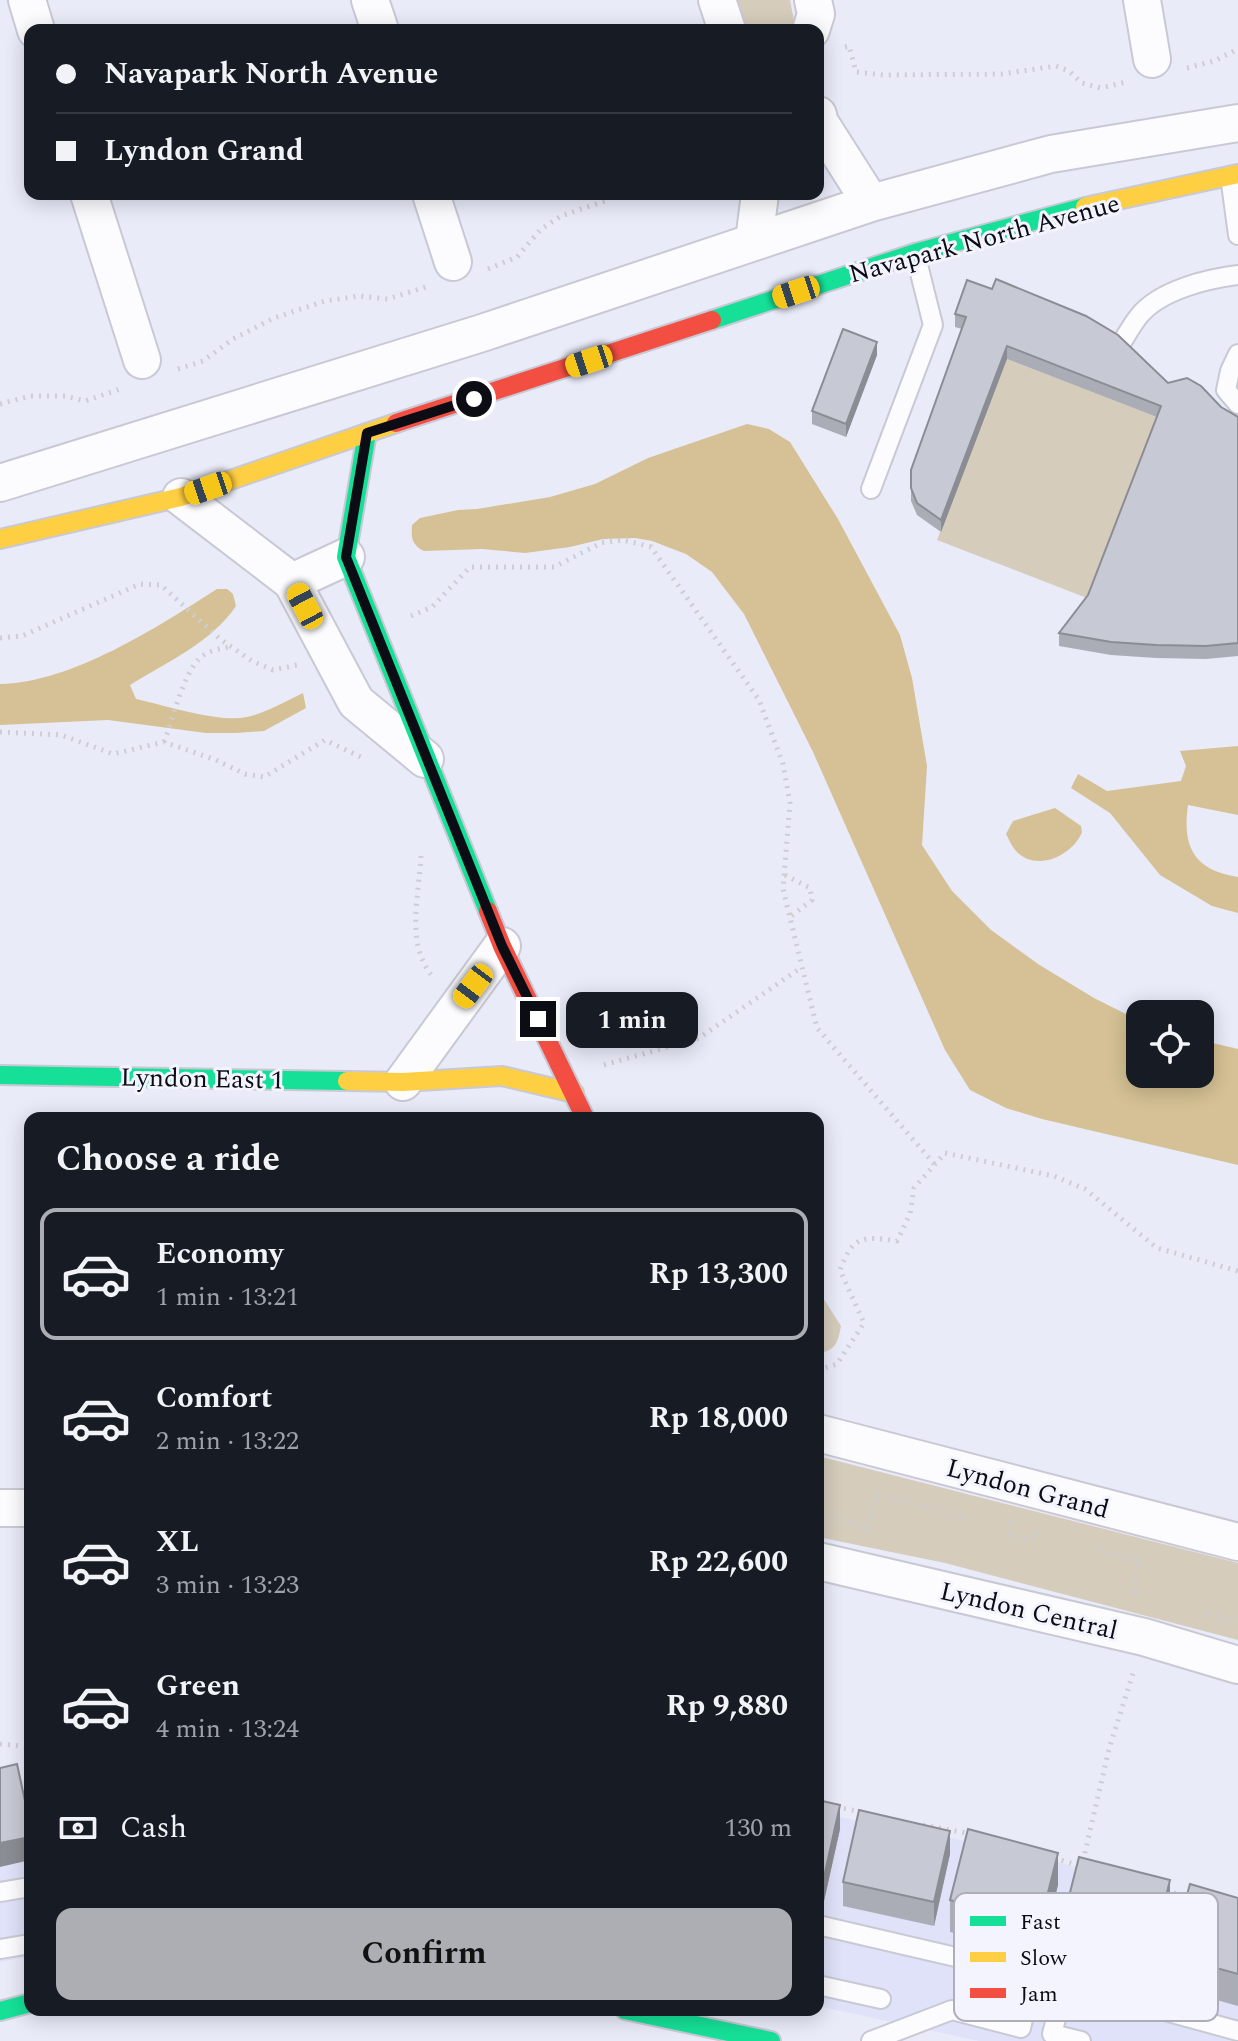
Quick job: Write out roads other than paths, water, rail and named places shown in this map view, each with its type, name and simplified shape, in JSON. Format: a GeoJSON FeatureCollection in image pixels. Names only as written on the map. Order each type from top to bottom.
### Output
{"type":"FeatureCollection","features":[{"type":"Feature","properties":{"kind":"street"},"geometry":{"type":"LineString","coordinates":[[27,0],[34,24]]}},
{"type":"Feature","properties":{"kind":"street"},"geometry":{"type":"LineString","coordinates":[[370,0],[378,24]]}},
{"type":"Feature","properties":{"kind":"street"},"geometry":{"type":"LineString","coordinates":[[717,0],[725,24]]}},
{"type":"Feature","properties":{"kind":"street"},"geometry":{"type":"LineString","coordinates":[[813,0],[820,24]]}},
{"type":"Feature","properties":{"kind":"street"},"geometry":{"type":"LineString","coordinates":[[1142,0],[1155,69]]}},
{"type":"Feature","properties":{"kind":"street"},"geometry":{"type":"LineString","coordinates":[[0,483],[482,333],[871,203],[1051,154],[1230,124],[1234,175]]}},
{"type":"Feature","properties":{"kind":"street"},"geometry":{"type":"LineString","coordinates":[[824,129],[871,203]]}},
{"type":"Feature","properties":{"kind":"street","name":"Navapark North Avenue"},"geometry":{"type":"LineString","coordinates":[[0,539],[181,497],[915,253],[1086,207],[1234,175]]}},
{"type":"Feature","properties":{"kind":"street"},"geometry":{"type":"LineString","coordinates":[[91,200],[138,372]]}},
{"type":"Feature","properties":{"kind":"street"},"geometry":{"type":"LineString","coordinates":[[433,200],[460,271]]}},
{"type":"Feature","properties":{"kind":"street"},"geometry":{"type":"LineString","coordinates":[[754,241],[759,200]]}},
{"type":"Feature","properties":{"kind":"street"},"geometry":{"type":"LineString","coordinates":[[367,433],[346,557],[502,946],[582,1112]]}},
{"type":"Feature","properties":{"kind":"street"},"geometry":{"type":"LineString","coordinates":[[181,497],[292,582],[356,702],[425,759]]}},
{"type":"Feature","properties":{"kind":"street"},"geometry":{"type":"LineString","coordinates":[[292,582],[346,557]]}},
{"type":"Feature","properties":{"kind":"street"},"geometry":{"type":"LineString","coordinates":[[403,1082],[502,946]]}},
{"type":"Feature","properties":{"kind":"street","name":"Lyndon East 1"},"geometry":{"type":"LineString","coordinates":[[0,1075],[403,1082],[502,1076],[574,1093]]}},
{"type":"Feature","properties":{"kind":"street","name":"Lyndon Grand"},"geometry":{"type":"LineString","coordinates":[[824,1435],[1238,1542]]}},
{"type":"Feature","properties":{"kind":"street"},"geometry":{"type":"LineString","coordinates":[[0,1508],[24,1508]]}},
{"type":"Feature","properties":{"kind":"street","name":"Lyndon Central"},"geometry":{"type":"LineString","coordinates":[[824,1562],[1144,1637],[1238,1665]]}},
{"type":"Feature","properties":{"kind":"street"},"geometry":{"type":"LineString","coordinates":[[0,2011],[24,2005]]}},
{"type":"Feature","properties":{"kind":"street"},"geometry":{"type":"LineString","coordinates":[[653,2016],[771,2041]]}},
{"type":"Feature","properties":{"kind":"lane"},"geometry":{"type":"LineString","coordinates":[[1234,175],[1238,235]]}},
{"type":"Feature","properties":{"kind":"lane"},"geometry":{"type":"LineString","coordinates":[[871,489],[933,325],[915,253]]}},
{"type":"Feature","properties":{"kind":"lane"},"geometry":{"type":"LineString","coordinates":[[1118,348],[1141,313],[1167,295],[1205,279],[1238,275]]}},
{"type":"Feature","properties":{"kind":"lane"},"geometry":{"type":"LineString","coordinates":[[1238,354],[1226,390],[1238,404]]}},
{"type":"Feature","properties":{"kind":"lane"},"geometry":{"type":"LineString","coordinates":[[0,1892],[24,1888]]}},
{"type":"Feature","properties":{"kind":"lane"},"geometry":{"type":"LineString","coordinates":[[824,1926],[954,1957]]}},
{"type":"Feature","properties":{"kind":"lane"},"geometry":{"type":"LineString","coordinates":[[0,1949],[24,1945]]}},
{"type":"Feature","properties":{"kind":"lane"},"geometry":{"type":"LineString","coordinates":[[824,1986],[881,1999]]}},
{"type":"Feature","properties":{"kind":"lane"},"geometry":{"type":"LineString","coordinates":[[871,2041],[954,2011]]}},
{"type":"Feature","properties":{"kind":"lane"},"geometry":{"type":"LineString","coordinates":[[994,2021],[1021,2028],[1023,2021]]}},
{"type":"Feature","properties":{"kind":"lane"},"geometry":{"type":"LineString","coordinates":[[1055,2021],[1052,2034],[1081,2041]]}},
{"type":"Feature","properties":{"kind":"lane"},"geometry":{"type":"LineString","coordinates":[[1201,2021],[1238,2031]]}}]}
